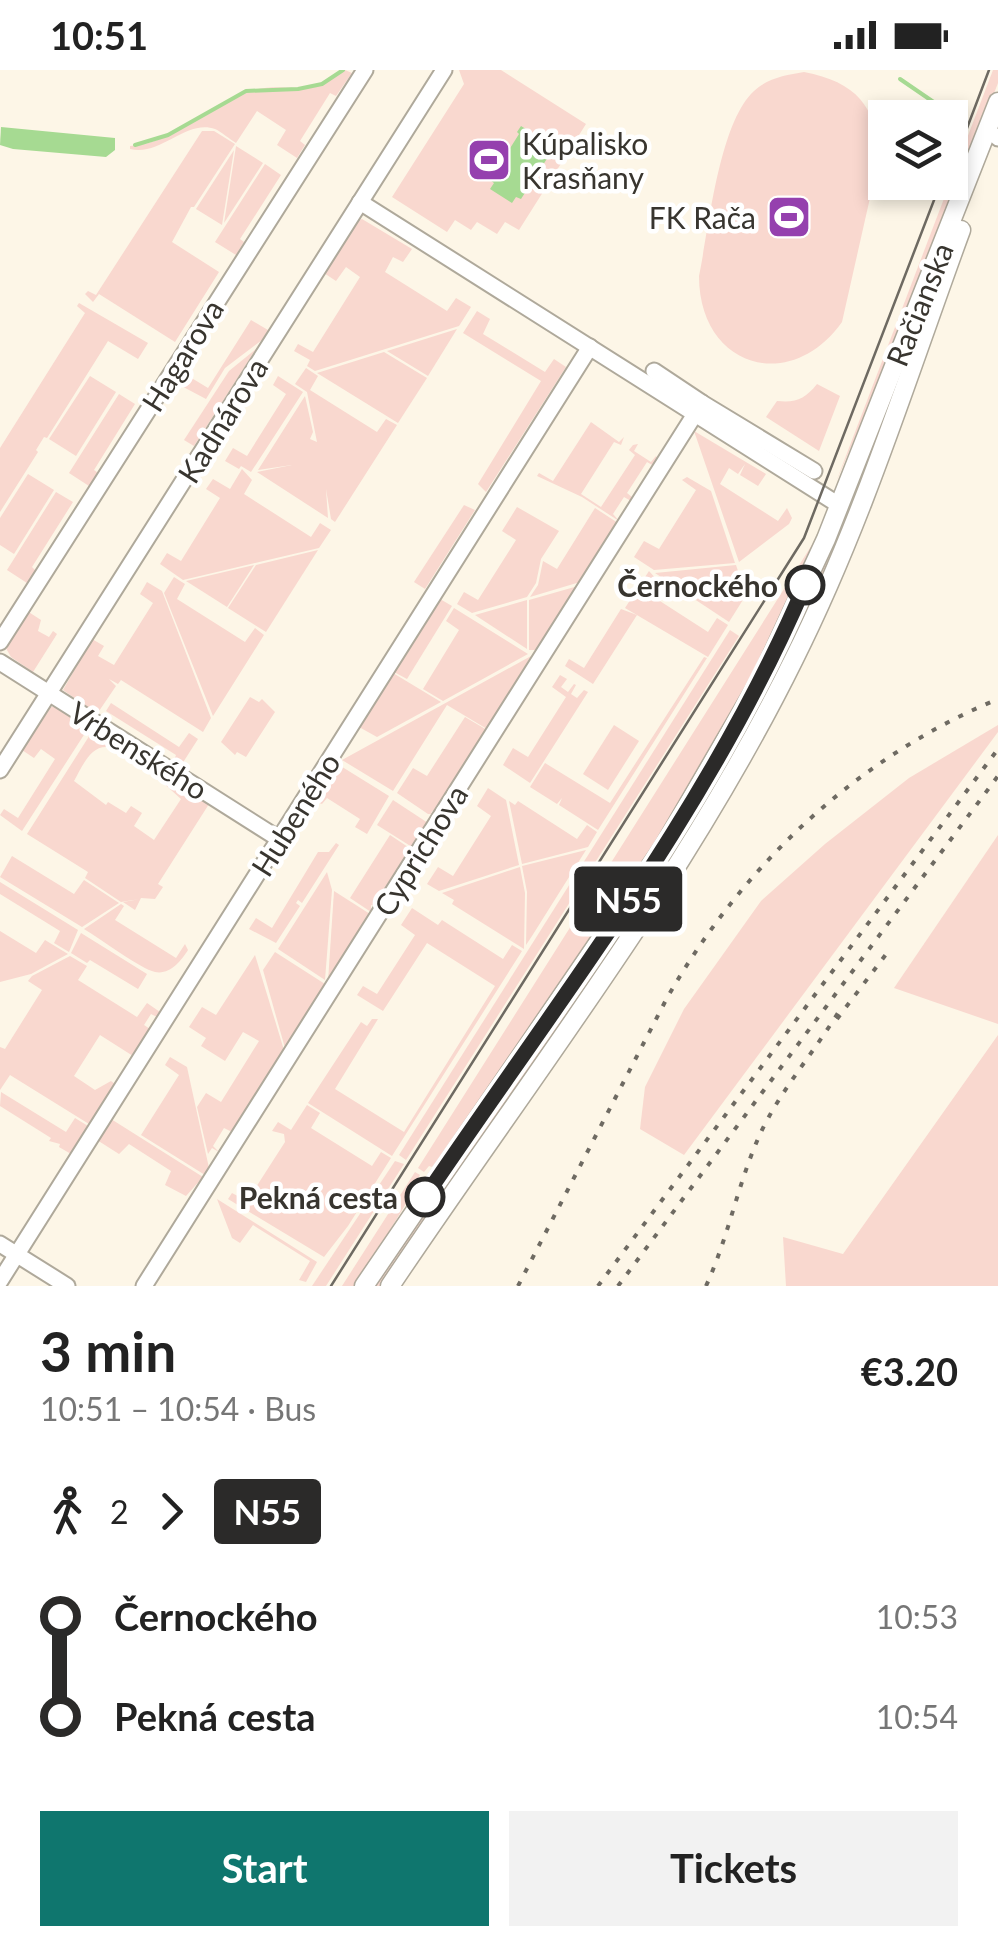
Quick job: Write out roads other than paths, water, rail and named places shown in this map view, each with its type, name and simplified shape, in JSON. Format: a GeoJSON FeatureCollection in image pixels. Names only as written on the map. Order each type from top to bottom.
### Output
{"type":"FeatureCollection","features":[{"type":"Feature","properties":{"kind":"main road","name":"Račianska"},"geometry":{"type":"LineString","coordinates":[[364,1286],[679,823],[776,650],[839,505],[998,102]]}},
{"type":"Feature","properties":{"kind":"main road","name":"Račianska"},"geometry":{"type":"LineString","coordinates":[[390,1286],[704,823],[794,658],[858,516],[997,135]]}},
{"type":"Feature","properties":{"kind":"main road"},"geometry":{"type":"LineString","coordinates":[[839,505],[858,516]]}},
{"type":"Feature","properties":{"kind":"street","name":"Hagarova"},"geometry":{"type":"LineString","coordinates":[[0,642],[365,70]]}},
{"type":"Feature","properties":{"kind":"street","name":"Kadnárova"},"geometry":{"type":"LineString","coordinates":[[0,770],[444,70]]}},
{"type":"Feature","properties":{"kind":"street"},"geometry":{"type":"LineString","coordinates":[[359,203],[590,347],[814,471]]}},
{"type":"Feature","properties":{"kind":"street","name":"Hubeného"},"geometry":{"type":"LineString","coordinates":[[0,1281],[590,347]]}},
{"type":"Feature","properties":{"kind":"street"},"geometry":{"type":"LineString","coordinates":[[654,371],[699,409],[839,505]]}},
{"type":"Feature","properties":{"kind":"street","name":"Cyprichova"},"geometry":{"type":"LineString","coordinates":[[144,1286],[699,409]]}},
{"type":"Feature","properties":{"kind":"street","name":"Vrbenského"},"geometry":{"type":"LineString","coordinates":[[0,662],[279,838]]}},
{"type":"Feature","properties":{"kind":"street"},"geometry":{"type":"LineString","coordinates":[[0,1244],[67,1286]]}},
{"type":"Feature","properties":{"kind":"waterway"},"geometry":{"type":"LineString","coordinates":[[135,145],[168,135],[246,91],[322,84],[343,70]]}},
{"type":"Feature","properties":{"kind":"waterway"},"geometry":{"type":"LineString","coordinates":[[900,79],[931,100]]}},
{"type":"Feature","properties":{"kind":"tram line"},"geometry":{"type":"LineString","coordinates":[[968,125],[989,70]]}},
{"type":"Feature","properties":{"kind":"tram line"},"geometry":{"type":"LineString","coordinates":[[331,1286],[804,538],[934,200]]}},
{"type":"Feature","properties":{"kind":"railway"},"geometry":{"type":"LineString","coordinates":[[518,1286],[667,998],[731,903],[808,821],[851,784],[946,723],[998,699]]}},
{"type":"Feature","properties":{"kind":"railway"},"geometry":{"type":"LineString","coordinates":[[598,1286],[998,749]]}},
{"type":"Feature","properties":{"kind":"railway"},"geometry":{"type":"LineString","coordinates":[[618,1286],[998,776]]}},
{"type":"Feature","properties":{"kind":"railway"},"geometry":{"type":"LineString","coordinates":[[837,1019],[887,953]]}},
{"type":"Feature","properties":{"kind":"railway"},"geometry":{"type":"LineString","coordinates":[[706,1286],[761,1132],[841,1008]]}},
{"type":"Feature","properties":{"kind":"place","name":"Kúpalisko Krasňany"},"geometry":{"type":"Point","coordinates":[489,160]}},
{"type":"Feature","properties":{"kind":"place","name":"FK Rača"},"geometry":{"type":"Point","coordinates":[789,217]}},
{"type":"Feature","properties":{"kind":"place","name":"Černockého"},"geometry":{"type":"Point","coordinates":[805,585]}},
{"type":"Feature","properties":{"kind":"place","name":"Pekná cesta"},"geometry":{"type":"Point","coordinates":[425,1197]}}]}
